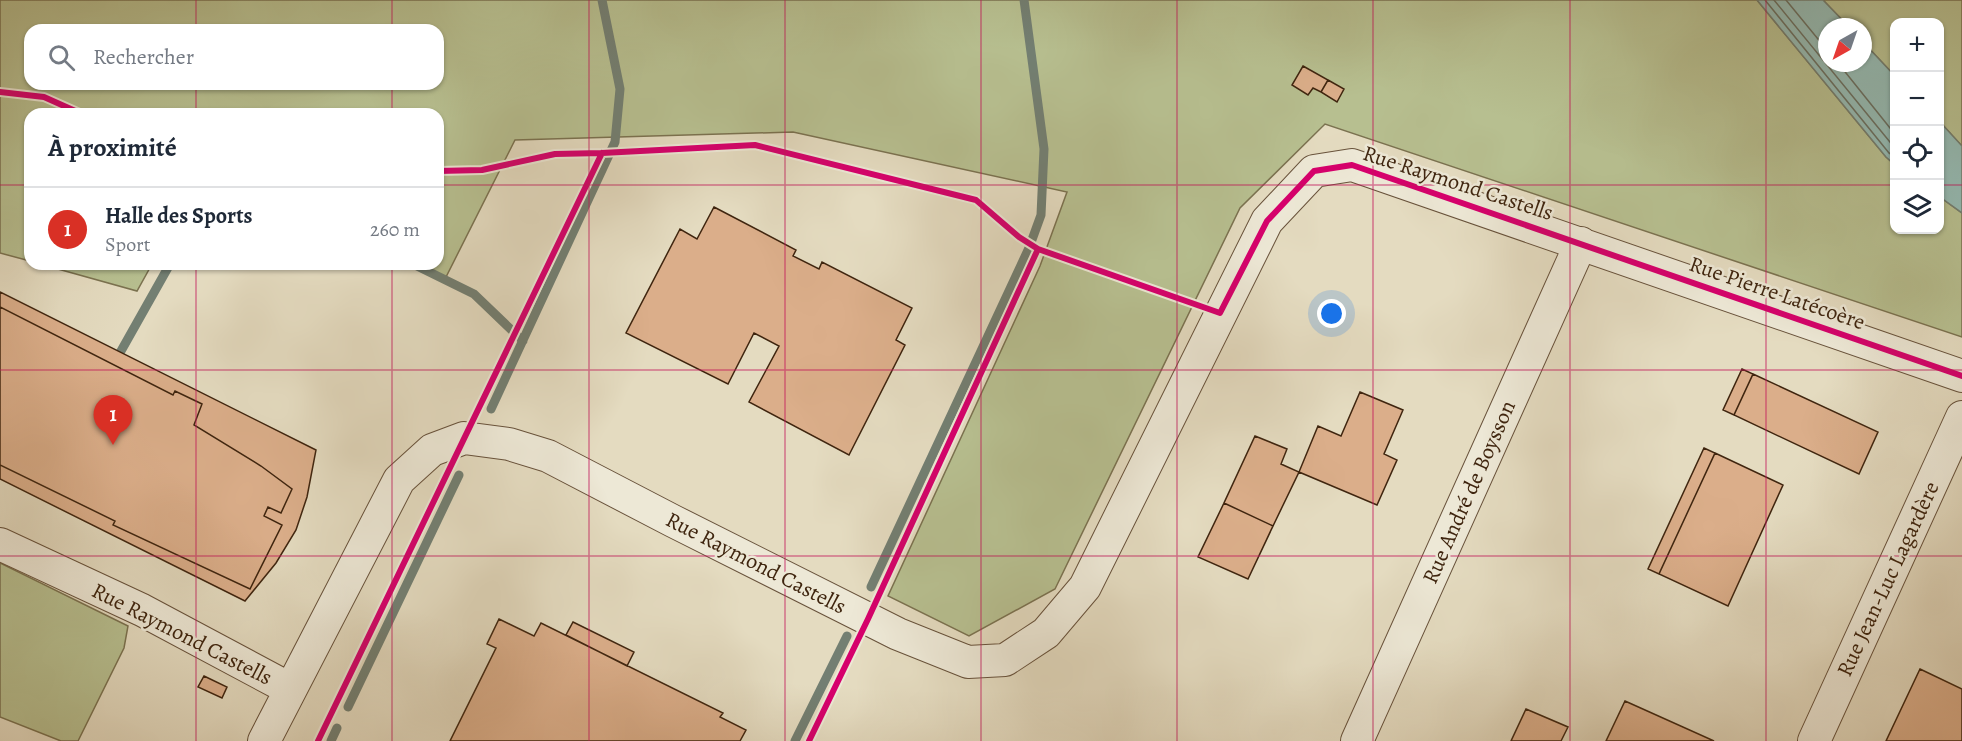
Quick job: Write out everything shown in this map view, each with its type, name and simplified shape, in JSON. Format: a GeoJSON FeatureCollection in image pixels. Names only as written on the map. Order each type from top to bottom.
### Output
{"type":"FeatureCollection","features":[{"type":"Feature","properties":{"kind":"street","name":"Rue Raymond Castells"},"geometry":{"type":"LineString","coordinates":[[0,544],[142,610],[290,689],[399,480],[432,450],[464,438],[509,444],[548,456],[898,634],[968,662],[1005,660],[1046,633],[1085,587],[1267,221],[1314,171],[1352,165],[1581,243]]}},
{"type":"Feature","properties":{"kind":"street","name":"Rue Pierre Latécoère"},"geometry":{"type":"LineString","coordinates":[[1581,243],[1962,376]]}},
{"type":"Feature","properties":{"kind":"street","name":"Rue André de Boysson"},"geometry":{"type":"LineString","coordinates":[[1357,741],[1581,243]]}},
{"type":"Feature","properties":{"kind":"street","name":"Rue Jean-Luc Lagardère"},"geometry":{"type":"LineString","coordinates":[[1814,741],[1962,417]]}},
{"type":"Feature","properties":{"kind":"street"},"geometry":{"type":"LineString","coordinates":[[264,741],[290,689]]}},
{"type":"Feature","properties":{"kind":"green space"},"geometry":{"type":"Polygon","coordinates":[[[0,0],[1757,0],[1890,160],[1890,234],[1944,234],[1944,200],[1962,213],[1962,337],[1325,124],[1240,208],[1055,589],[969,636],[888,596],[1040,266],[1067,192],[793,132],[515,140],[444,281],[420,270],[444,270],[444,108],[24,108],[24,259],[0,253],[0,0]]]}},
{"type":"Feature","properties":{"kind":"green space"},"geometry":{"type":"Polygon","coordinates":[[[1823,0],[1962,0],[1962,146],[1944,126],[1944,18],[1890,18],[1890,71],[1872,52],[1872,18],[1840,18],[1823,0]]]}},
{"type":"Feature","properties":{"kind":"green space"},"geometry":{"type":"Polygon","coordinates":[[[62,270],[149,270],[137,291],[62,270]]]}},
{"type":"Feature","properties":{"kind":"green space"},"geometry":{"type":"Polygon","coordinates":[[[0,563],[128,626],[124,648],[78,741],[61,741],[0,717],[0,563]]]}},
{"type":"Feature","properties":{"kind":"water"},"geometry":{"type":"Polygon","coordinates":[[[1757,0],[1823,0],[1840,18],[1818,18],[1818,72],[1872,72],[1872,52],[1890,71],[1890,160],[1757,0]]]}},
{"type":"Feature","properties":{"kind":"water"},"geometry":{"type":"Polygon","coordinates":[[[1944,126],[1962,146],[1962,213],[1944,200],[1944,126]]]}},
{"type":"Feature","properties":{"kind":"building"},"geometry":{"type":"Polygon","coordinates":[[[1303,66],[1328,80],[1321,92],[1313,88],[1308,95],[1292,85],[1303,66]]]}},
{"type":"Feature","properties":{"kind":"building"},"geometry":{"type":"Polygon","coordinates":[[[1328,80],[1344,89],[1337,102],[1321,92],[1328,80]]]}},
{"type":"Feature","properties":{"kind":"building"},"geometry":{"type":"Polygon","coordinates":[[[714,207],[796,250],[793,256],[819,269],[822,262],[912,308],[896,340],[905,345],[849,455],[749,402],[779,346],[754,333],[728,384],[626,333],[680,229],[697,239],[714,207]]]}},
{"type":"Feature","properties":{"kind":"building"},"geometry":{"type":"Polygon","coordinates":[[[0,292],[316,450],[307,497],[296,530],[276,563],[245,601],[0,479],[0,465],[115,521],[113,525],[250,589],[282,525],[264,516],[268,507],[281,513],[292,489],[261,466],[194,425],[202,404],[175,391],[173,395],[0,307],[0,292]]]}},
{"type":"Feature","properties":{"kind":"building"},"geometry":{"type":"Polygon","coordinates":[[[0,307],[173,395],[175,391],[202,404],[194,425],[261,466],[292,489],[281,513],[268,507],[264,516],[282,525],[250,589],[113,525],[115,521],[0,465],[0,307]]]}},
{"type":"Feature","properties":{"kind":"building"},"geometry":{"type":"Polygon","coordinates":[[[1742,369],[1753,374],[1734,415],[1723,410],[1742,369]]]}},
{"type":"Feature","properties":{"kind":"building"},"geometry":{"type":"Polygon","coordinates":[[[1753,374],[1878,432],[1859,474],[1734,415],[1753,374]]]}},
{"type":"Feature","properties":{"kind":"building"},"geometry":{"type":"Polygon","coordinates":[[[1360,392],[1403,410],[1384,454],[1397,460],[1377,505],[1299,472],[1318,426],[1341,436],[1360,392]]]}},
{"type":"Feature","properties":{"kind":"building"},"geometry":{"type":"Polygon","coordinates":[[[1255,436],[1287,449],[1281,464],[1299,472],[1273,526],[1224,503],[1255,436]]]}},
{"type":"Feature","properties":{"kind":"building"},"geometry":{"type":"Polygon","coordinates":[[[1704,448],[1715,453],[1659,574],[1648,569],[1704,448]]]}},
{"type":"Feature","properties":{"kind":"building"},"geometry":{"type":"Polygon","coordinates":[[[1715,453],[1783,485],[1728,606],[1659,574],[1715,453]]]}},
{"type":"Feature","properties":{"kind":"building"},"geometry":{"type":"Polygon","coordinates":[[[1224,503],[1273,526],[1248,579],[1198,557],[1224,503]]]}},
{"type":"Feature","properties":{"kind":"building"},"geometry":{"type":"Polygon","coordinates":[[[499,619],[534,636],[541,623],[723,713],[720,717],[746,730],[740,741],[450,741],[496,648],[487,644],[499,619]]]}},
{"type":"Feature","properties":{"kind":"building"},"geometry":{"type":"Polygon","coordinates":[[[573,622],[634,652],[627,666],[566,635],[573,622]]]}},
{"type":"Feature","properties":{"kind":"building"},"geometry":{"type":"Polygon","coordinates":[[[1920,669],[1962,689],[1962,741],[1886,741],[1920,669]]]}},
{"type":"Feature","properties":{"kind":"building"},"geometry":{"type":"Polygon","coordinates":[[[204,676],[227,687],[222,698],[198,687],[204,676]]]}},
{"type":"Feature","properties":{"kind":"building"},"geometry":{"type":"Polygon","coordinates":[[[1625,701],[1714,741],[1606,741],[1625,701]]]}},
{"type":"Feature","properties":{"kind":"building"},"geometry":{"type":"Polygon","coordinates":[[[1526,709],[1568,727],[1561,741],[1511,741],[1526,709]]]}},
{"type":"Feature","properties":{"kind":"waterway"},"geometry":{"type":"LineString","coordinates":[[491,409],[615,142],[620,89],[602,0]]}},
{"type":"Feature","properties":{"kind":"waterway"},"geometry":{"type":"LineString","coordinates":[[871,587],[1029,248],[1041,215],[1044,149],[1024,0]]}},
{"type":"Feature","properties":{"kind":"waterway"},"geometry":{"type":"LineString","coordinates":[[121,351],[167,270]]}},
{"type":"Feature","properties":{"kind":"waterway"},"geometry":{"type":"LineString","coordinates":[[425,270],[474,294],[523,341]]}},
{"type":"Feature","properties":{"kind":"waterway"},"geometry":{"type":"LineString","coordinates":[[348,707],[459,475]]}},
{"type":"Feature","properties":{"kind":"waterway"},"geometry":{"type":"LineString","coordinates":[[795,741],[847,636]]}},
{"type":"Feature","properties":{"kind":"waterway"},"geometry":{"type":"LineString","coordinates":[[331,741],[337,728]]}},
{"type":"Feature","properties":{"kind":"cycle path"},"geometry":{"type":"LineString","coordinates":[[0,92],[44,97],[69,108]]}},
{"type":"Feature","properties":{"kind":"cycle path"},"geometry":{"type":"LineString","coordinates":[[444,171],[482,170],[555,154],[755,145],[976,200],[1019,237],[1038,249],[1220,313],[1267,221],[1314,171],[1352,165],[1962,376]]}},
{"type":"Feature","properties":{"kind":"cycle path"},"geometry":{"type":"LineString","coordinates":[[318,741],[602,153]]}},
{"type":"Feature","properties":{"kind":"cycle path"},"geometry":{"type":"LineString","coordinates":[[809,741],[868,619],[1038,249]]}},
{"type":"Feature","properties":{"kind":"place","name":"Halle des Sports"},"geometry":{"type":"Point","coordinates":[113,445]}}]}
